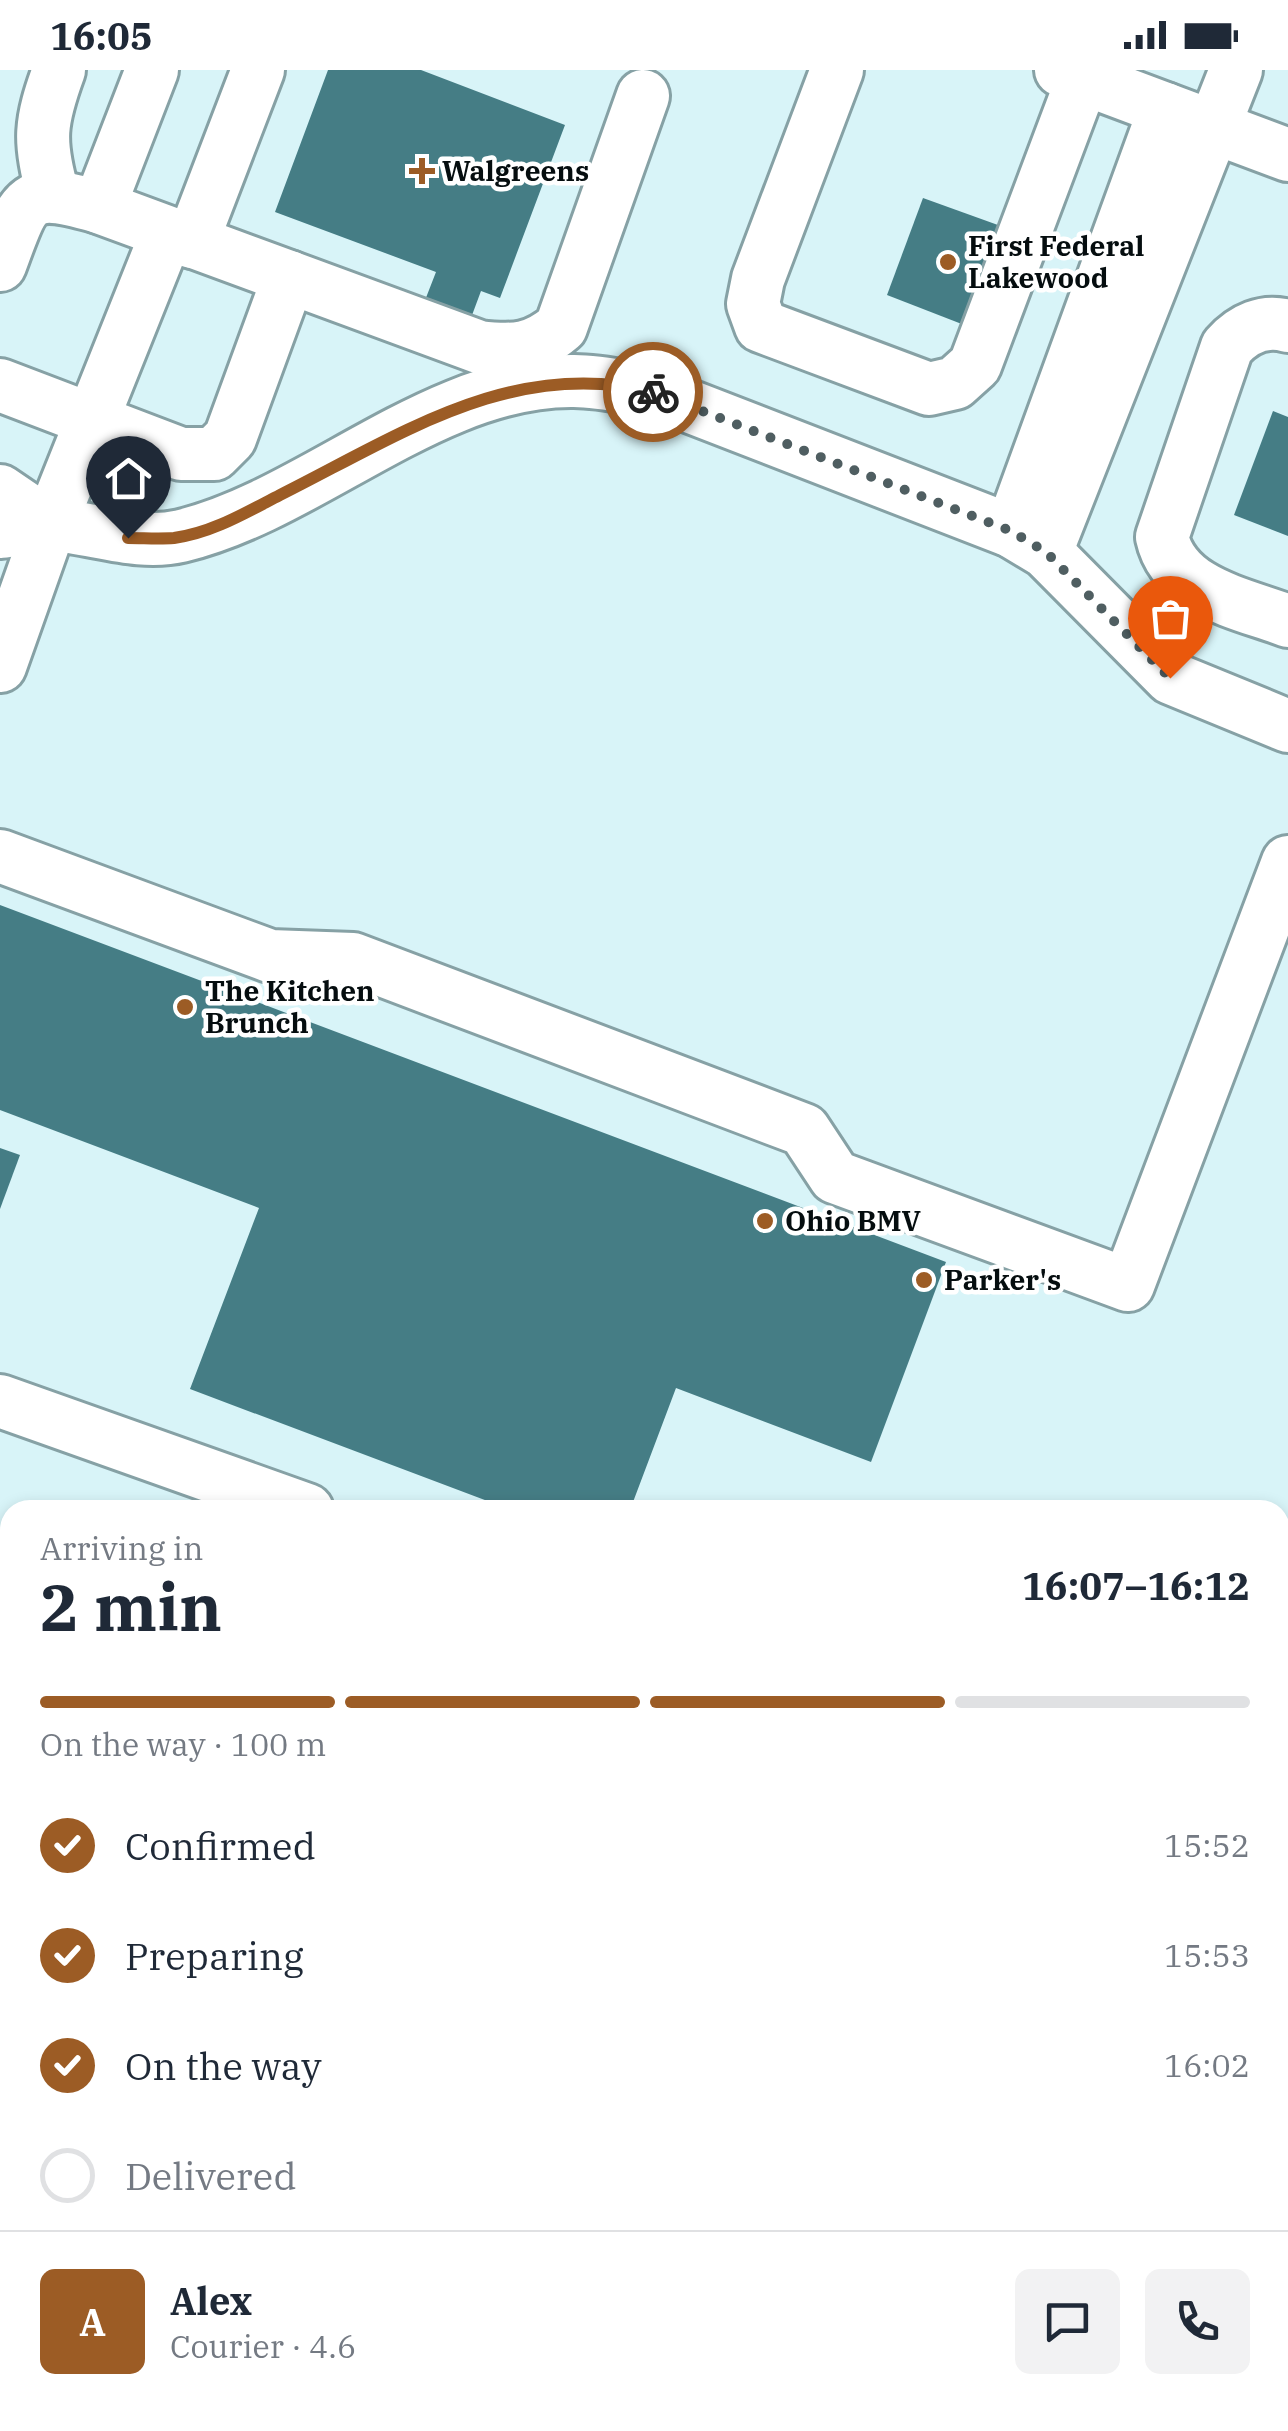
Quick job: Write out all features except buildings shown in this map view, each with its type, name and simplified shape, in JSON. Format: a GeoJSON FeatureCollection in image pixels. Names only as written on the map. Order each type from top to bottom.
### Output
{"type":"FeatureCollection","features":[{"type":"Feature","properties":{"kind":"street"},"geometry":{"type":"LineString","coordinates":[[58,70],[42,116],[40,148],[76,201]]}},
{"type":"Feature","properties":{"kind":"street"},"geometry":{"type":"LineString","coordinates":[[76,201],[152,70]]}},
{"type":"Feature","properties":{"kind":"street"},"geometry":{"type":"LineString","coordinates":[[0,666],[25,528],[94,420],[258,70]]}},
{"type":"Feature","properties":{"kind":"street"},"geometry":{"type":"LineString","coordinates":[[837,70],[758,278],[753,304],[762,326],[929,389],[955,383],[975,365],[1072,74],[1288,155]]}},
{"type":"Feature","properties":{"kind":"street"},"geometry":{"type":"LineString","coordinates":[[1029,542],[1236,70]]}},
{"type":"Feature","properties":{"kind":"street"},"geometry":{"type":"LineString","coordinates":[[25,528],[128,538],[176,538],[224,524],[407,431],[518,369],[562,327],[643,96]]}},
{"type":"Feature","properties":{"kind":"street"},"geometry":{"type":"LineString","coordinates":[[1029,542],[1165,109]]}},
{"type":"Feature","properties":{"kind":"street"},"geometry":{"type":"LineString","coordinates":[[0,264],[19,214],[32,198],[76,201],[479,347],[518,369],[650,391],[1029,542],[1170,678],[1288,726]]}},
{"type":"Feature","properties":{"kind":"street"},"geometry":{"type":"LineString","coordinates":[[0,386],[181,454],[214,454],[230,438],[289,277]]}},
{"type":"Feature","properties":{"kind":"street"},"geometry":{"type":"LineString","coordinates":[[1288,326],[1258,325],[1238,334],[1227,347],[1162,536],[1176,570],[1197,586],[1288,621]]}},
{"type":"Feature","properties":{"kind":"street"},"geometry":{"type":"LineString","coordinates":[[0,491],[25,528]]}},
{"type":"Feature","properties":{"kind":"street"},"geometry":{"type":"LineString","coordinates":[[0,856],[270,956],[353,959],[804,1130],[835,1177],[1128,1285],[1288,862]]}},
{"type":"Feature","properties":{"kind":"street"},"geometry":{"type":"LineString","coordinates":[[0,1401],[279,1500]]}},
{"type":"Feature","properties":{"kind":"way so far"},"geometry":{"type":"LineString","coordinates":[[653,392],[1011,531],[1046,552],[1170,678]]}},
{"type":"Feature","properties":{"kind":"place","name":"Walgreens"},"geometry":{"type":"Point","coordinates":[422,171]}},
{"type":"Feature","properties":{"kind":"place","name":"First Federal Lakewood"},"geometry":{"type":"Point","coordinates":[948,262]}},
{"type":"Feature","properties":{"kind":"place","name":"The Kitchen Brunch"},"geometry":{"type":"Point","coordinates":[185,1007]}},
{"type":"Feature","properties":{"kind":"place","name":"Ohio BMV"},"geometry":{"type":"Point","coordinates":[765,1221]}},
{"type":"Feature","properties":{"kind":"place","name":"Parker's"},"geometry":{"type":"Point","coordinates":[924,1280]}},
{"type":"Feature","properties":{"kind":"route"},"geometry":{"type":"LineString","coordinates":[[128,538],[176,538],[224,524],[461,406],[521,387],[574,381],[653,392]]}}]}
